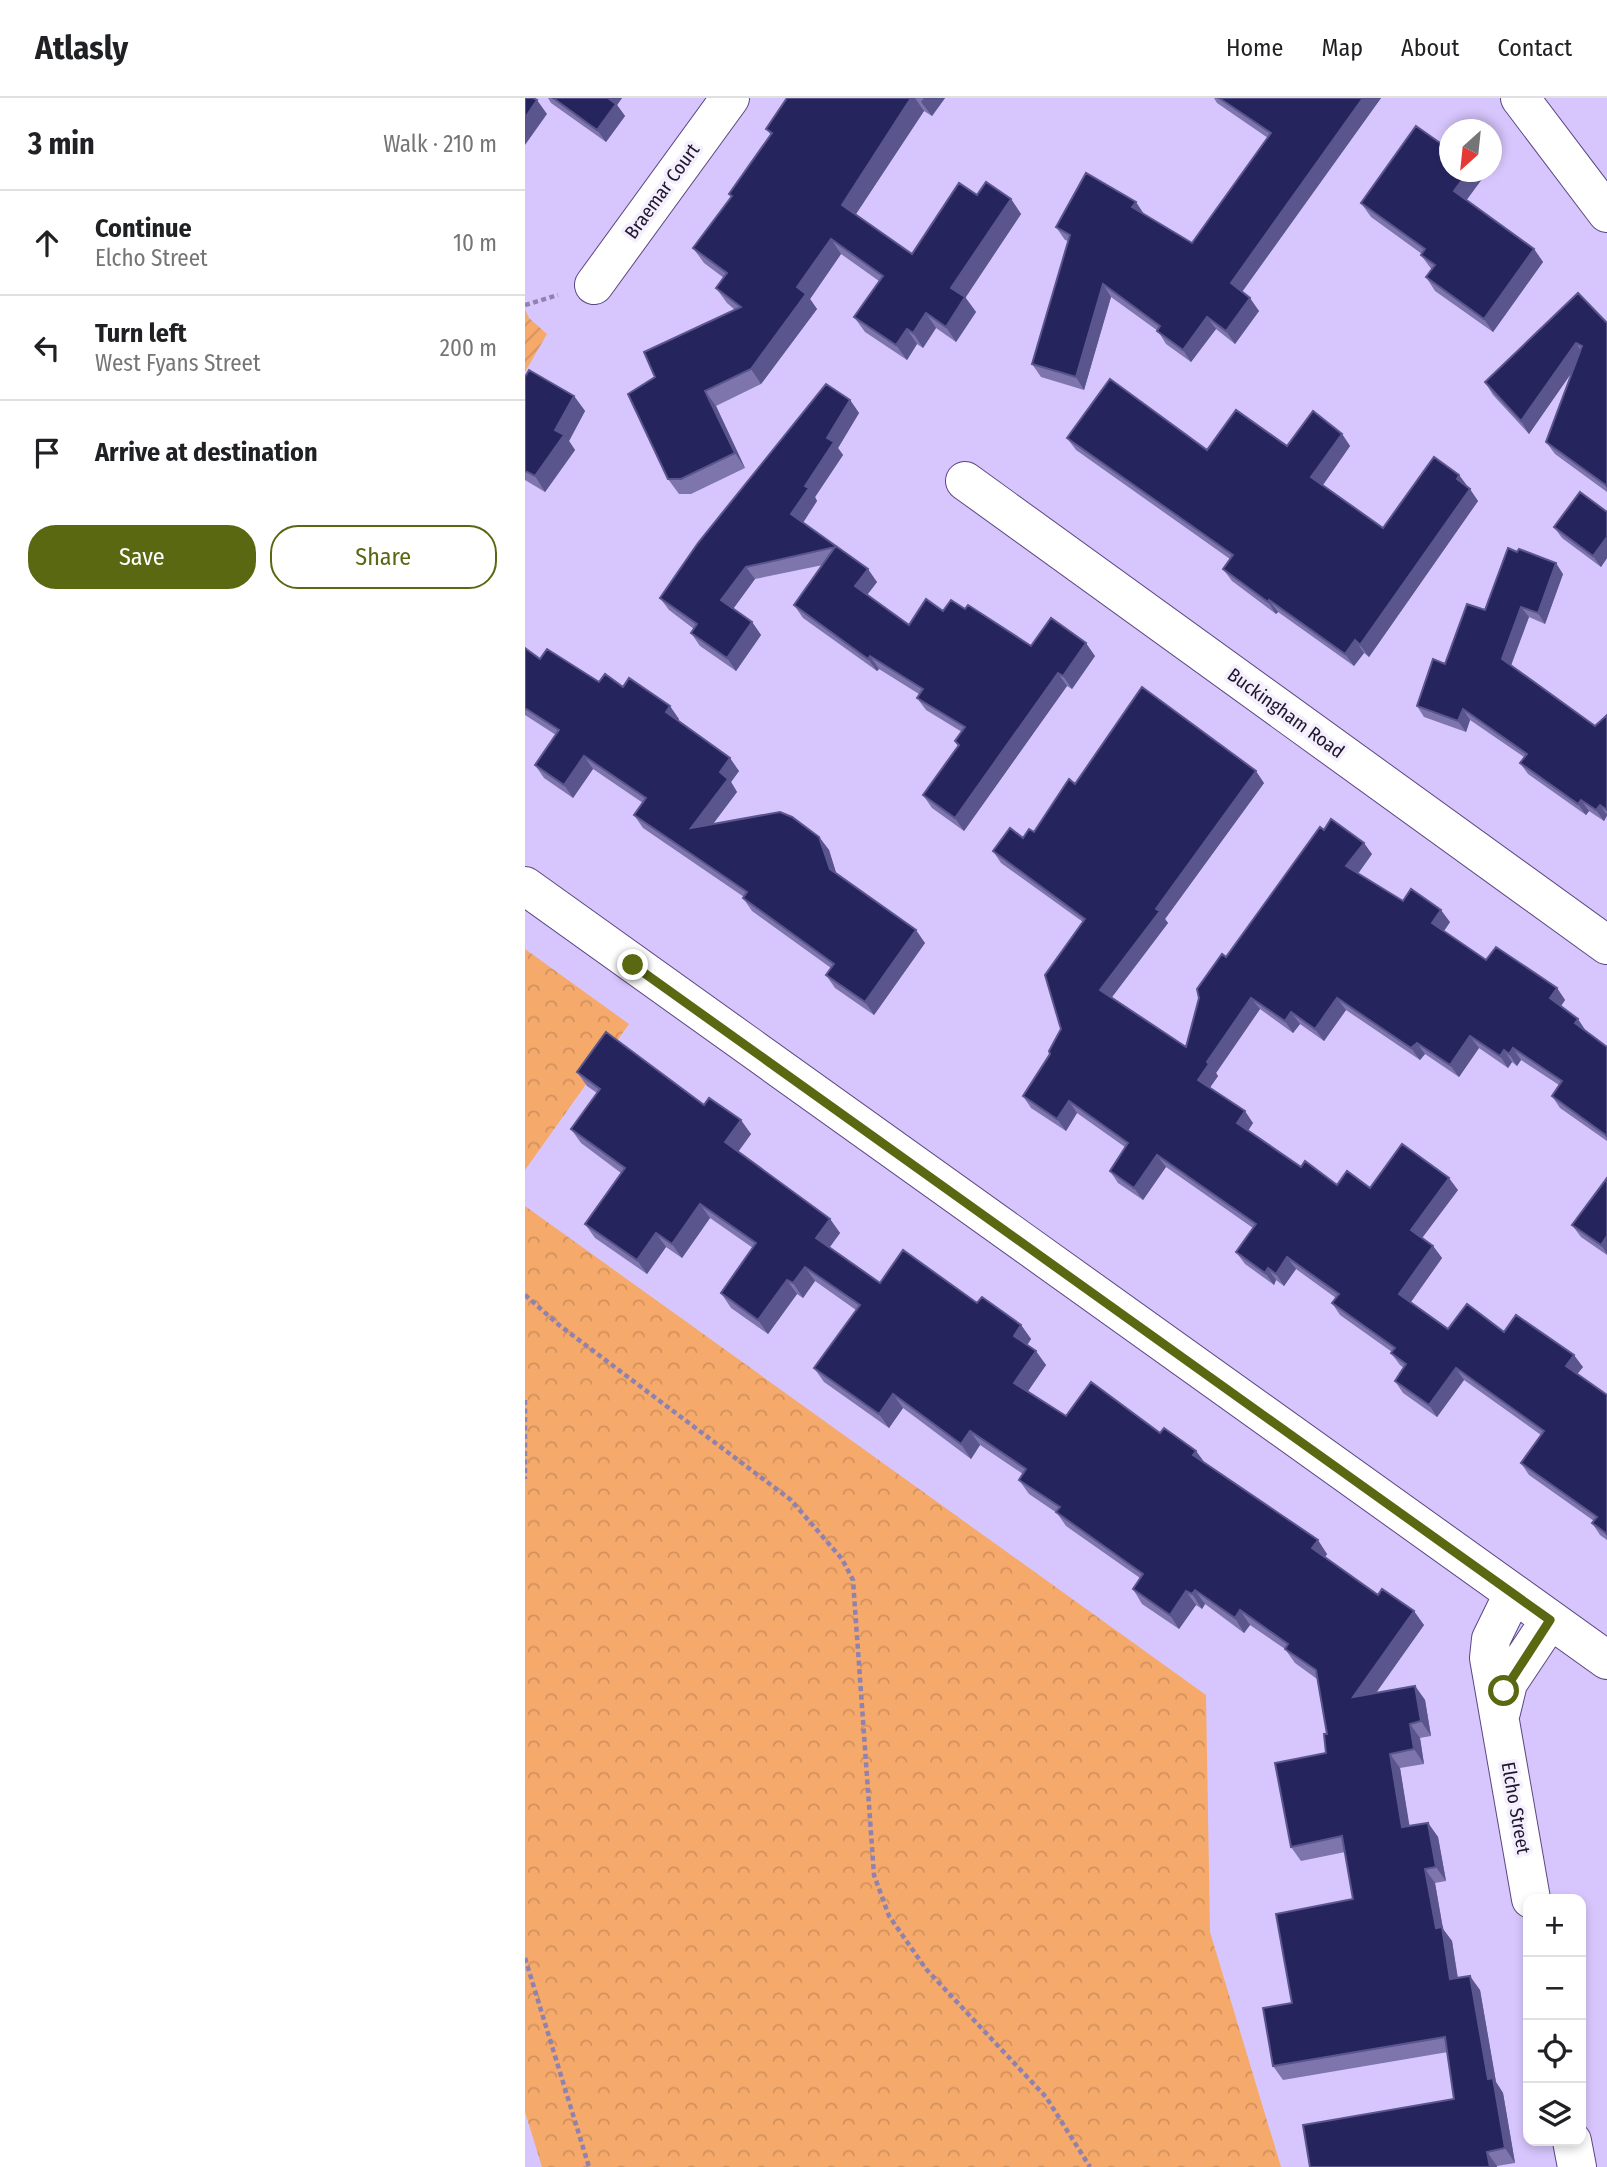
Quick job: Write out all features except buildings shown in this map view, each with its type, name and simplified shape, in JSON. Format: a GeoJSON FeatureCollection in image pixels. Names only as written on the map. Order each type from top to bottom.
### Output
{"type":"FeatureCollection","features":[{"type":"Feature","properties":{"kind":"street","name":"Braemar Court"},"geometry":{"type":"LineString","coordinates":[[594,285],[730,98]]}},
{"type":"Feature","properties":{"kind":"street"},"geometry":{"type":"LineString","coordinates":[[1520,98],[1607,213]]}},
{"type":"Feature","properties":{"kind":"street","name":"Buckingham Road"},"geometry":{"type":"LineString","coordinates":[[965,481],[1607,945]]}},
{"type":"Feature","properties":{"kind":"street"},"geometry":{"type":"LineString","coordinates":[[525,886],[1607,1660]]}},
{"type":"Feature","properties":{"kind":"street","name":"Elcho Street"},"geometry":{"type":"LineString","coordinates":[[1513,1594],[1490,1646],[1530,1894]]}},
{"type":"Feature","properties":{"kind":"street","name":"Elcho Street"},"geometry":{"type":"LineString","coordinates":[[1500,1718],[1502,1698],[1508,1683],[1550,1620]]}},
{"type":"Feature","properties":{"kind":"street"},"geometry":{"type":"LineString","coordinates":[[1573,2146],[1577,2167]]}},
{"type":"Feature","properties":{"kind":"path"},"geometry":{"type":"LineString","coordinates":[[525,1295],[559,1325],[791,1500],[842,1559],[853,1580],[874,1875],[889,1916],[926,1969],[1046,2097],[1090,2167]]}},
{"type":"Feature","properties":{"kind":"path"},"geometry":{"type":"LineString","coordinates":[[525,1400],[525,1479]]}},
{"type":"Feature","properties":{"kind":"path"},"geometry":{"type":"LineString","coordinates":[[525,1958],[589,2167]]}},
{"type":"Feature","properties":{"kind":"green space"},"geometry":{"type":"Polygon","coordinates":[[[525,309],[529,318],[547,334],[525,372],[525,309]]]}},
{"type":"Feature","properties":{"kind":"green space"},"geometry":{"type":"Polygon","coordinates":[[[525,949],[629,1024],[525,1170],[525,949]]]}},
{"type":"Feature","properties":{"kind":"green space"},"geometry":{"type":"Polygon","coordinates":[[[525,1206],[1206,1695],[1210,1932],[1281,2167],[542,2167],[525,2112],[525,1206]]]}},
{"type":"Feature","properties":{"kind":"route"},"geometry":{"type":"LineString","coordinates":[[633,965],[1550,1620],[1504,1691]]}}]}
